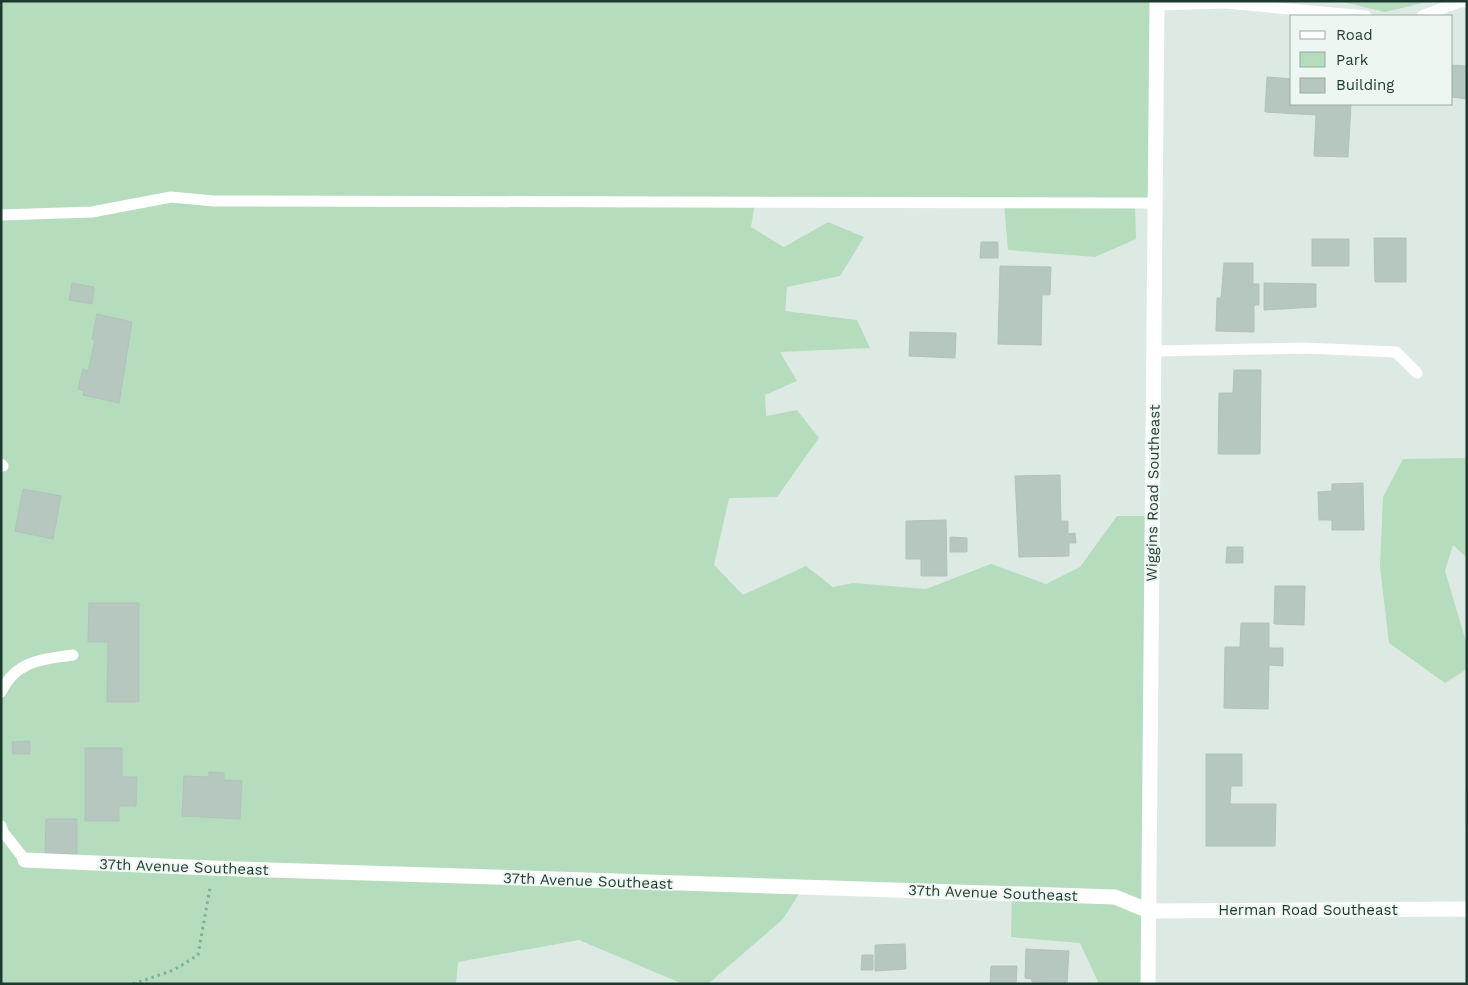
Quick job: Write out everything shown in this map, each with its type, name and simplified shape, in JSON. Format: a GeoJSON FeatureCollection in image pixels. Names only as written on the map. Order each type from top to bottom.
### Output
{"type":"FeatureCollection","features":[{"type":"Feature","properties":{"kind":"street","name":"Wiggins Road Southeast"},"geometry":{"type":"LineString","coordinates":[[1148,984],[1157,3]]}},
{"type":"Feature","properties":{"kind":"street","name":"37th Avenue Southeast"},"geometry":{"type":"LineString","coordinates":[[25,860],[211,868],[1115,897],[1149,911]]}},
{"type":"Feature","properties":{"kind":"street","name":"Herman Road Southeast"},"geometry":{"type":"LineString","coordinates":[[1149,911],[1467,909]]}},
{"type":"Feature","properties":{"kind":"lane"},"geometry":{"type":"LineString","coordinates":[[1425,15],[1458,2],[1467,2]]}},
{"type":"Feature","properties":{"kind":"lane"},"geometry":{"type":"LineString","coordinates":[[1157,3],[1225,3],[1355,15]]}},
{"type":"Feature","properties":{"kind":"lane"},"geometry":{"type":"LineString","coordinates":[[1,215],[92,212],[171,197],[214,201],[1155,203]]}},
{"type":"Feature","properties":{"kind":"lane"},"geometry":{"type":"LineString","coordinates":[[1154,351],[1304,348],[1376,350],[1396,352],[1417,373]]}},
{"type":"Feature","properties":{"kind":"lane"},"geometry":{"type":"LineString","coordinates":[[1,692],[9,677],[21,667],[73,655]]}},
{"type":"Feature","properties":{"kind":"lane"},"geometry":{"type":"LineString","coordinates":[[1,826],[3,832],[25,860]]}},
{"type":"Feature","properties":{"kind":"path"},"geometry":{"type":"LineString","coordinates":[[133,984],[174,970],[198,955],[211,868]]}},
{"type":"Feature","properties":{"kind":"green space"},"geometry":{"type":"Polygon","coordinates":[[[1,1],[1157,1],[1155,203],[1135,203],[1136,239],[1095,257],[1008,250],[1004,203],[755,202],[751,227],[784,247],[828,222],[864,237],[840,276],[787,287],[785,311],[857,320],[870,348],[780,352],[797,381],[765,395],[766,416],[797,410],[819,438],[777,497],[729,498],[714,565],[743,595],[806,566],[833,587],[853,583],[926,589],[991,564],[1046,584],[1080,567],[1117,516],[1152,516],[1148,984],[1099,984],[1080,943],[1011,937],[1012,894],[803,888],[783,919],[708,984],[683,984],[579,940],[458,962],[456,984],[1,984],[1,1]]]}},
{"type":"Feature","properties":{"kind":"green space"},"geometry":{"type":"Polygon","coordinates":[[[1339,1],[1431,1],[1385,12],[1339,1]]]}},
{"type":"Feature","properties":{"kind":"green space"},"geometry":{"type":"Polygon","coordinates":[[[1467,458],[1467,558],[1453,545],[1445,571],[1467,645],[1467,669],[1445,683],[1389,643],[1380,567],[1383,497],[1403,459],[1467,458]]]}},
{"type":"Feature","properties":{"kind":"building"},"geometry":{"type":"Polygon","coordinates":[[[1453,65],[1467,66],[1467,99],[1453,97],[1453,65]]]}},
{"type":"Feature","properties":{"kind":"building"},"geometry":{"type":"Polygon","coordinates":[[[1267,77],[1290,79],[1290,105],[1351,105],[1348,157],[1314,156],[1316,115],[1265,112],[1267,77]]]}},
{"type":"Feature","properties":{"kind":"building"},"geometry":{"type":"Polygon","coordinates":[[[1374,238],[1406,238],[1406,282],[1375,282],[1374,238]]]}},
{"type":"Feature","properties":{"kind":"building"},"geometry":{"type":"Polygon","coordinates":[[[1312,239],[1349,239],[1349,266],[1312,266],[1312,239]]]}},
{"type":"Feature","properties":{"kind":"building"},"geometry":{"type":"Polygon","coordinates":[[[981,242],[998,242],[998,258],[980,258],[981,242]]]}},
{"type":"Feature","properties":{"kind":"building"},"geometry":{"type":"Polygon","coordinates":[[[1224,263],[1253,263],[1253,284],[1259,284],[1259,305],[1254,305],[1254,332],[1216,331],[1217,298],[1221,298],[1224,263]]]}},
{"type":"Feature","properties":{"kind":"building"},"geometry":{"type":"Polygon","coordinates":[[[1000,266],[1051,267],[1050,295],[1042,295],[1041,345],[998,344],[1000,266]]]}},
{"type":"Feature","properties":{"kind":"building"},"geometry":{"type":"Polygon","coordinates":[[[72,283],[94,287],[92,304],[69,300],[72,283]]]}},
{"type":"Feature","properties":{"kind":"building"},"geometry":{"type":"Polygon","coordinates":[[[1264,283],[1316,284],[1316,307],[1264,310],[1264,283]]]}},
{"type":"Feature","properties":{"kind":"building"},"geometry":{"type":"Polygon","coordinates":[[[97,314],[132,322],[119,403],[83,395],[84,391],[78,389],[83,369],[88,371],[95,340],[92,339],[97,314]]]}},
{"type":"Feature","properties":{"kind":"building"},"geometry":{"type":"Polygon","coordinates":[[[910,332],[956,333],[955,358],[909,356],[910,332]]]}},
{"type":"Feature","properties":{"kind":"building"},"geometry":{"type":"Polygon","coordinates":[[[1234,370],[1261,370],[1260,454],[1218,454],[1219,393],[1233,393],[1234,370]]]}},
{"type":"Feature","properties":{"kind":"building"},"geometry":{"type":"Polygon","coordinates":[[[1060,475],[1061,521],[1068,521],[1068,534],[1075,533],[1076,543],[1069,543],[1069,556],[1019,557],[1015,476],[1060,475]]]}},
{"type":"Feature","properties":{"kind":"building"},"geometry":{"type":"Polygon","coordinates":[[[1363,483],[1364,530],[1332,530],[1332,520],[1319,520],[1318,492],[1332,491],[1332,484],[1363,483]]]}},
{"type":"Feature","properties":{"kind":"building"},"geometry":{"type":"Polygon","coordinates":[[[23,489],[61,496],[53,539],[15,531],[23,489]]]}},
{"type":"Feature","properties":{"kind":"building"},"geometry":{"type":"Polygon","coordinates":[[[946,520],[947,576],[921,576],[921,559],[906,559],[906,521],[946,520]]]}},
{"type":"Feature","properties":{"kind":"building"},"geometry":{"type":"Polygon","coordinates":[[[950,537],[967,538],[967,552],[950,552],[950,537]]]}},
{"type":"Feature","properties":{"kind":"building"},"geometry":{"type":"Polygon","coordinates":[[[1227,547],[1243,547],[1243,563],[1226,563],[1227,547]]]}},
{"type":"Feature","properties":{"kind":"building"},"geometry":{"type":"Polygon","coordinates":[[[1275,586],[1305,586],[1304,625],[1274,624],[1275,586]]]}},
{"type":"Feature","properties":{"kind":"building"},"geometry":{"type":"Polygon","coordinates":[[[89,603],[139,603],[139,702],[107,702],[108,642],[88,642],[89,603]]]}},
{"type":"Feature","properties":{"kind":"building"},"geometry":{"type":"Polygon","coordinates":[[[1241,623],[1269,623],[1269,648],[1283,648],[1283,666],[1269,665],[1268,709],[1224,708],[1225,647],[1240,647],[1241,623]]]}},
{"type":"Feature","properties":{"kind":"building"},"geometry":{"type":"Polygon","coordinates":[[[30,741],[30,754],[13,754],[12,742],[30,741]]]}},
{"type":"Feature","properties":{"kind":"building"},"geometry":{"type":"Polygon","coordinates":[[[85,748],[122,748],[122,777],[137,777],[136,806],[119,806],[119,821],[85,821],[85,748]]]}},
{"type":"Feature","properties":{"kind":"building"},"geometry":{"type":"Polygon","coordinates":[[[1206,754],[1242,754],[1242,786],[1231,786],[1230,804],[1276,804],[1275,846],[1206,846],[1206,754]]]}},
{"type":"Feature","properties":{"kind":"building"},"geometry":{"type":"Polygon","coordinates":[[[209,772],[224,773],[224,780],[242,781],[240,819],[182,816],[184,776],[209,777],[209,772]]]}},
{"type":"Feature","properties":{"kind":"building"},"geometry":{"type":"Polygon","coordinates":[[[1467,790],[1467,827],[1466,827],[1467,790]]]}},
{"type":"Feature","properties":{"kind":"building"},"geometry":{"type":"Polygon","coordinates":[[[46,819],[77,819],[77,854],[45,854],[46,819]]]}},
{"type":"Feature","properties":{"kind":"building"},"geometry":{"type":"Polygon","coordinates":[[[905,944],[906,969],[875,971],[875,945],[905,944]]]}},
{"type":"Feature","properties":{"kind":"building"},"geometry":{"type":"Polygon","coordinates":[[[1026,949],[1069,951],[1067,983],[1032,982],[1032,979],[1025,978],[1026,949]]]}},
{"type":"Feature","properties":{"kind":"building"},"geometry":{"type":"Polygon","coordinates":[[[862,955],[873,955],[873,970],[861,970],[862,955]]]}},
{"type":"Feature","properties":{"kind":"building"},"geometry":{"type":"Polygon","coordinates":[[[991,966],[1017,966],[1016,984],[990,984],[991,966]]]}}]}
